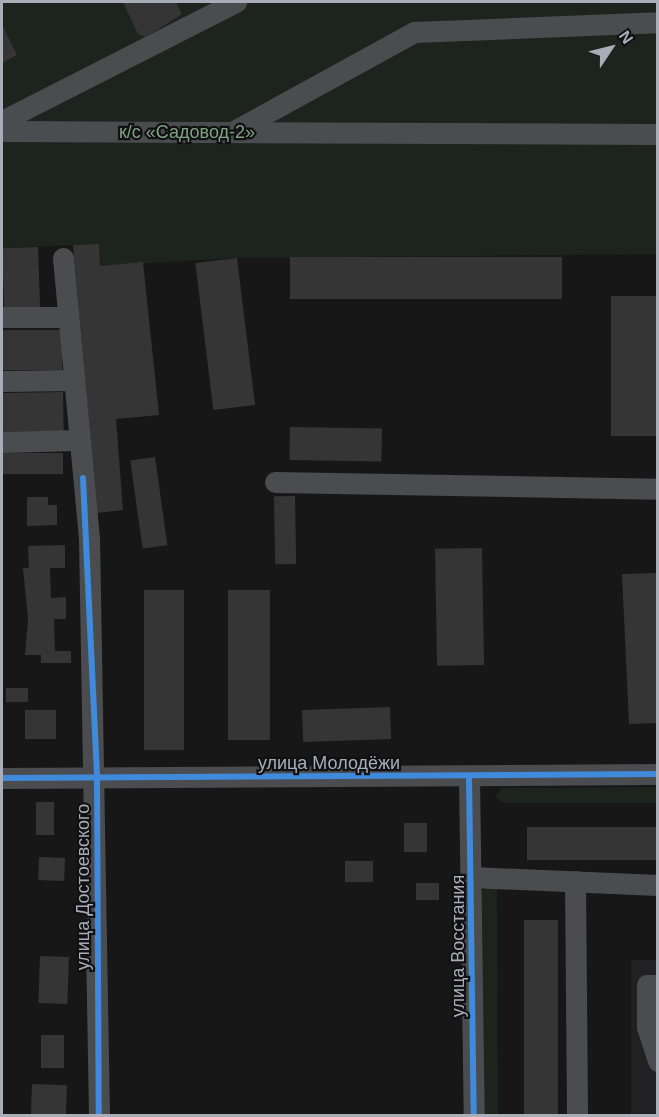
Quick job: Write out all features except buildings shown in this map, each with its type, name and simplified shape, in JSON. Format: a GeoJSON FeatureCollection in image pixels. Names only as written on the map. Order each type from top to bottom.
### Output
{"type":"FeatureCollection","features":[{"type":"Feature","properties":{"kind":"street"},"geometry":{"type":"LineString","coordinates":[[2,121],[236,2]]}},
{"type":"Feature","properties":{"kind":"street"},"geometry":{"type":"LineString","coordinates":[[232,132],[414,32],[657,22]]}},
{"type":"Feature","properties":{"kind":"street"},"geometry":{"type":"LineString","coordinates":[[2,130],[657,134]]}},
{"type":"Feature","properties":{"kind":"street","name":"улица Достоевского"},"geometry":{"type":"LineString","coordinates":[[63,258],[77,440],[83,478],[97,779],[99,1116]]}},
{"type":"Feature","properties":{"kind":"street"},"geometry":{"type":"LineString","coordinates":[[2,317],[68,317]]}},
{"type":"Feature","properties":{"kind":"street"},"geometry":{"type":"LineString","coordinates":[[2,381],[72,380]]}},
{"type":"Feature","properties":{"kind":"street"},"geometry":{"type":"LineString","coordinates":[[2,442],[77,440]]}},
{"type":"Feature","properties":{"kind":"street"},"geometry":{"type":"LineString","coordinates":[[275,482],[657,489]]}},
{"type":"Feature","properties":{"kind":"street","name":"улица Молодёжи"},"geometry":{"type":"LineString","coordinates":[[2,778],[469,777],[657,774]]}},
{"type":"Feature","properties":{"kind":"street","name":"улица Восстания"},"geometry":{"type":"LineString","coordinates":[[469,777],[474,1116]]}},
{"type":"Feature","properties":{"kind":"street"},"geometry":{"type":"LineString","coordinates":[[472,877],[657,885]]}},
{"type":"Feature","properties":{"kind":"street"},"geometry":{"type":"LineString","coordinates":[[575,881],[577,1116]]}},
{"type":"Feature","properties":{"kind":"street"},"geometry":{"type":"LineString","coordinates":[[657,985],[647,985],[647,1027],[657,1061]]}},
{"type":"Feature","properties":{"kind":"shaded area"},"geometry":{"type":"Polygon","coordinates":[[[631,960],[657,960],[657,1116],[631,1116],[631,960]]]}},
{"type":"Feature","properties":{"kind":"green space","name":"к/с «Садовод-2»"},"geometry":{"type":"Polygon","coordinates":[[[2,2],[657,2],[657,254],[237,258],[100,266],[99,244],[2,248],[2,2]]]}},
{"type":"Feature","properties":{"kind":"green space"},"geometry":{"type":"Polygon","coordinates":[[[657,787],[657,803],[503,803],[495,796],[502,788],[657,787]]]}},
{"type":"Feature","properties":{"kind":"green space"},"geometry":{"type":"Polygon","coordinates":[[[489,884],[497,889],[498,1115],[481,1116],[481,892],[489,884]]]}},
{"type":"Feature","properties":{"kind":"cycle path"},"geometry":{"type":"LineString","coordinates":[[83,478],[97,779],[99,1116]]}},
{"type":"Feature","properties":{"kind":"cycle path"},"geometry":{"type":"LineString","coordinates":[[2,778],[658,774]]}},
{"type":"Feature","properties":{"kind":"cycle path"},"geometry":{"type":"LineString","coordinates":[[469,777],[474,1116]]}}]}
